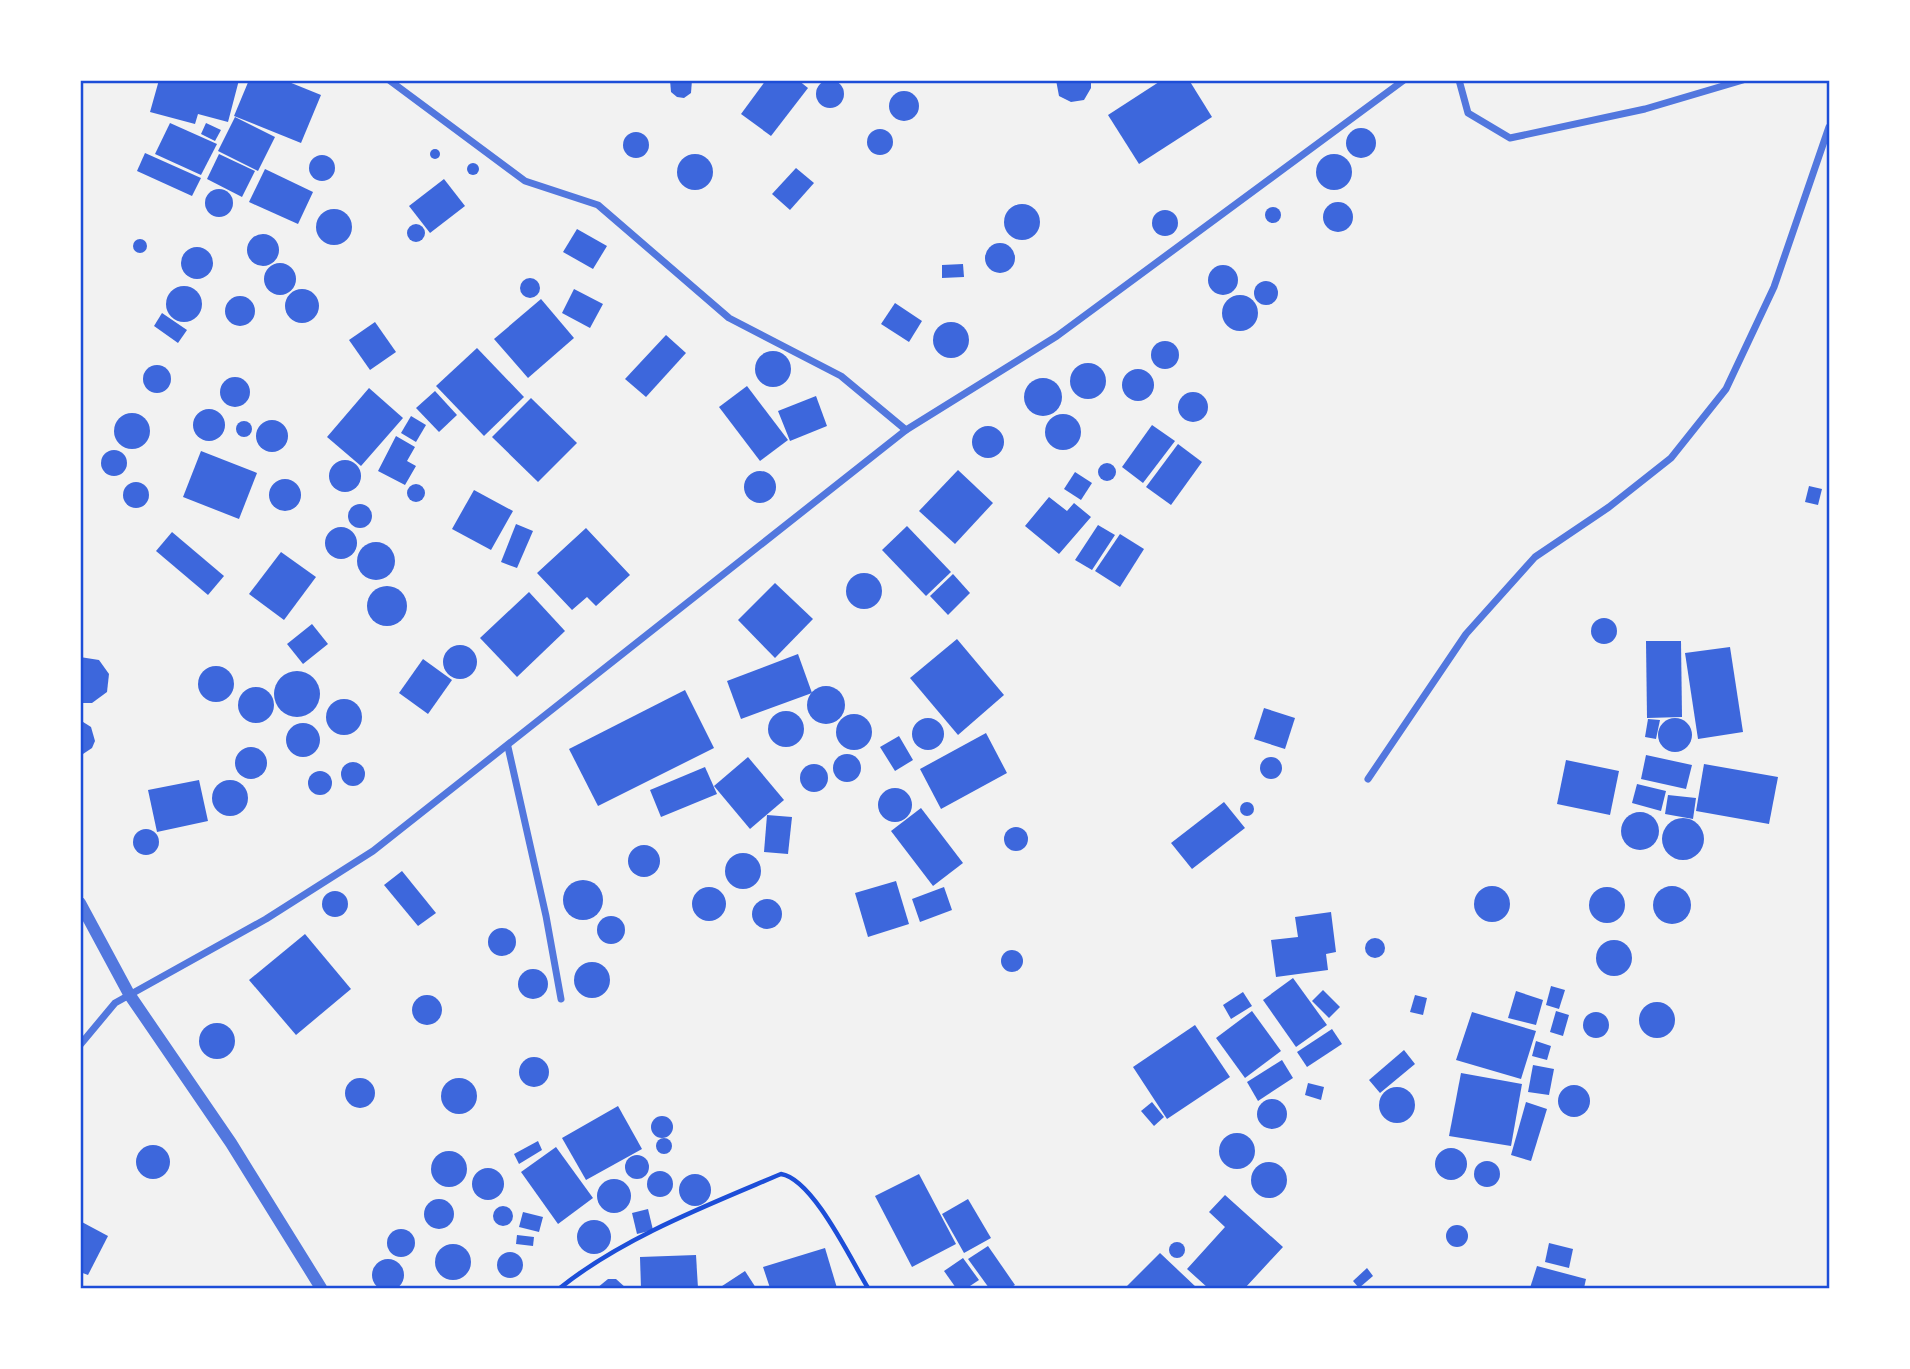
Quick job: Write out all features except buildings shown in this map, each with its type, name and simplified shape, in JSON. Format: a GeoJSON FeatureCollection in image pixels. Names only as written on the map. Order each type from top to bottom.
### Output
{"type":"FeatureCollection","features":[{"type":"Feature","properties":{"kind":"street"},"geometry":{"type":"LineString","coordinates":[[389,80],[525,181],[598,205],[729,318],[841,376],[906,430]]}},
{"type":"Feature","properties":{"kind":"street"},"geometry":{"type":"LineString","coordinates":[[80,1045],[115,1003],[266,919],[373,851],[906,430],[1057,336],[1404,80]]}},
{"type":"Feature","properties":{"kind":"street"},"geometry":{"type":"LineString","coordinates":[[1459,80],[1468,113],[1510,138],[1645,109],[1744,80]]}},
{"type":"Feature","properties":{"kind":"street"},"geometry":{"type":"LineString","coordinates":[[1368,779],[1466,634],[1535,557],[1609,507],[1671,458],[1726,389],[1774,287],[1829,127]]}},
{"type":"Feature","properties":{"kind":"street"},"geometry":{"type":"LineString","coordinates":[[508,747],[546,916],[561,999]]}},
{"type":"Feature","properties":{"kind":"street"},"geometry":{"type":"LineString","coordinates":[[80,903],[129,994],[231,1143],[321,1289]]}},
{"type":"Feature","properties":{"kind":"path"},"geometry":{"type":"LineString","coordinates":[[560,1289],[584,1269],[699,1209],[781,1174],[790,1175],[807,1188],[868,1289]]}}]}
